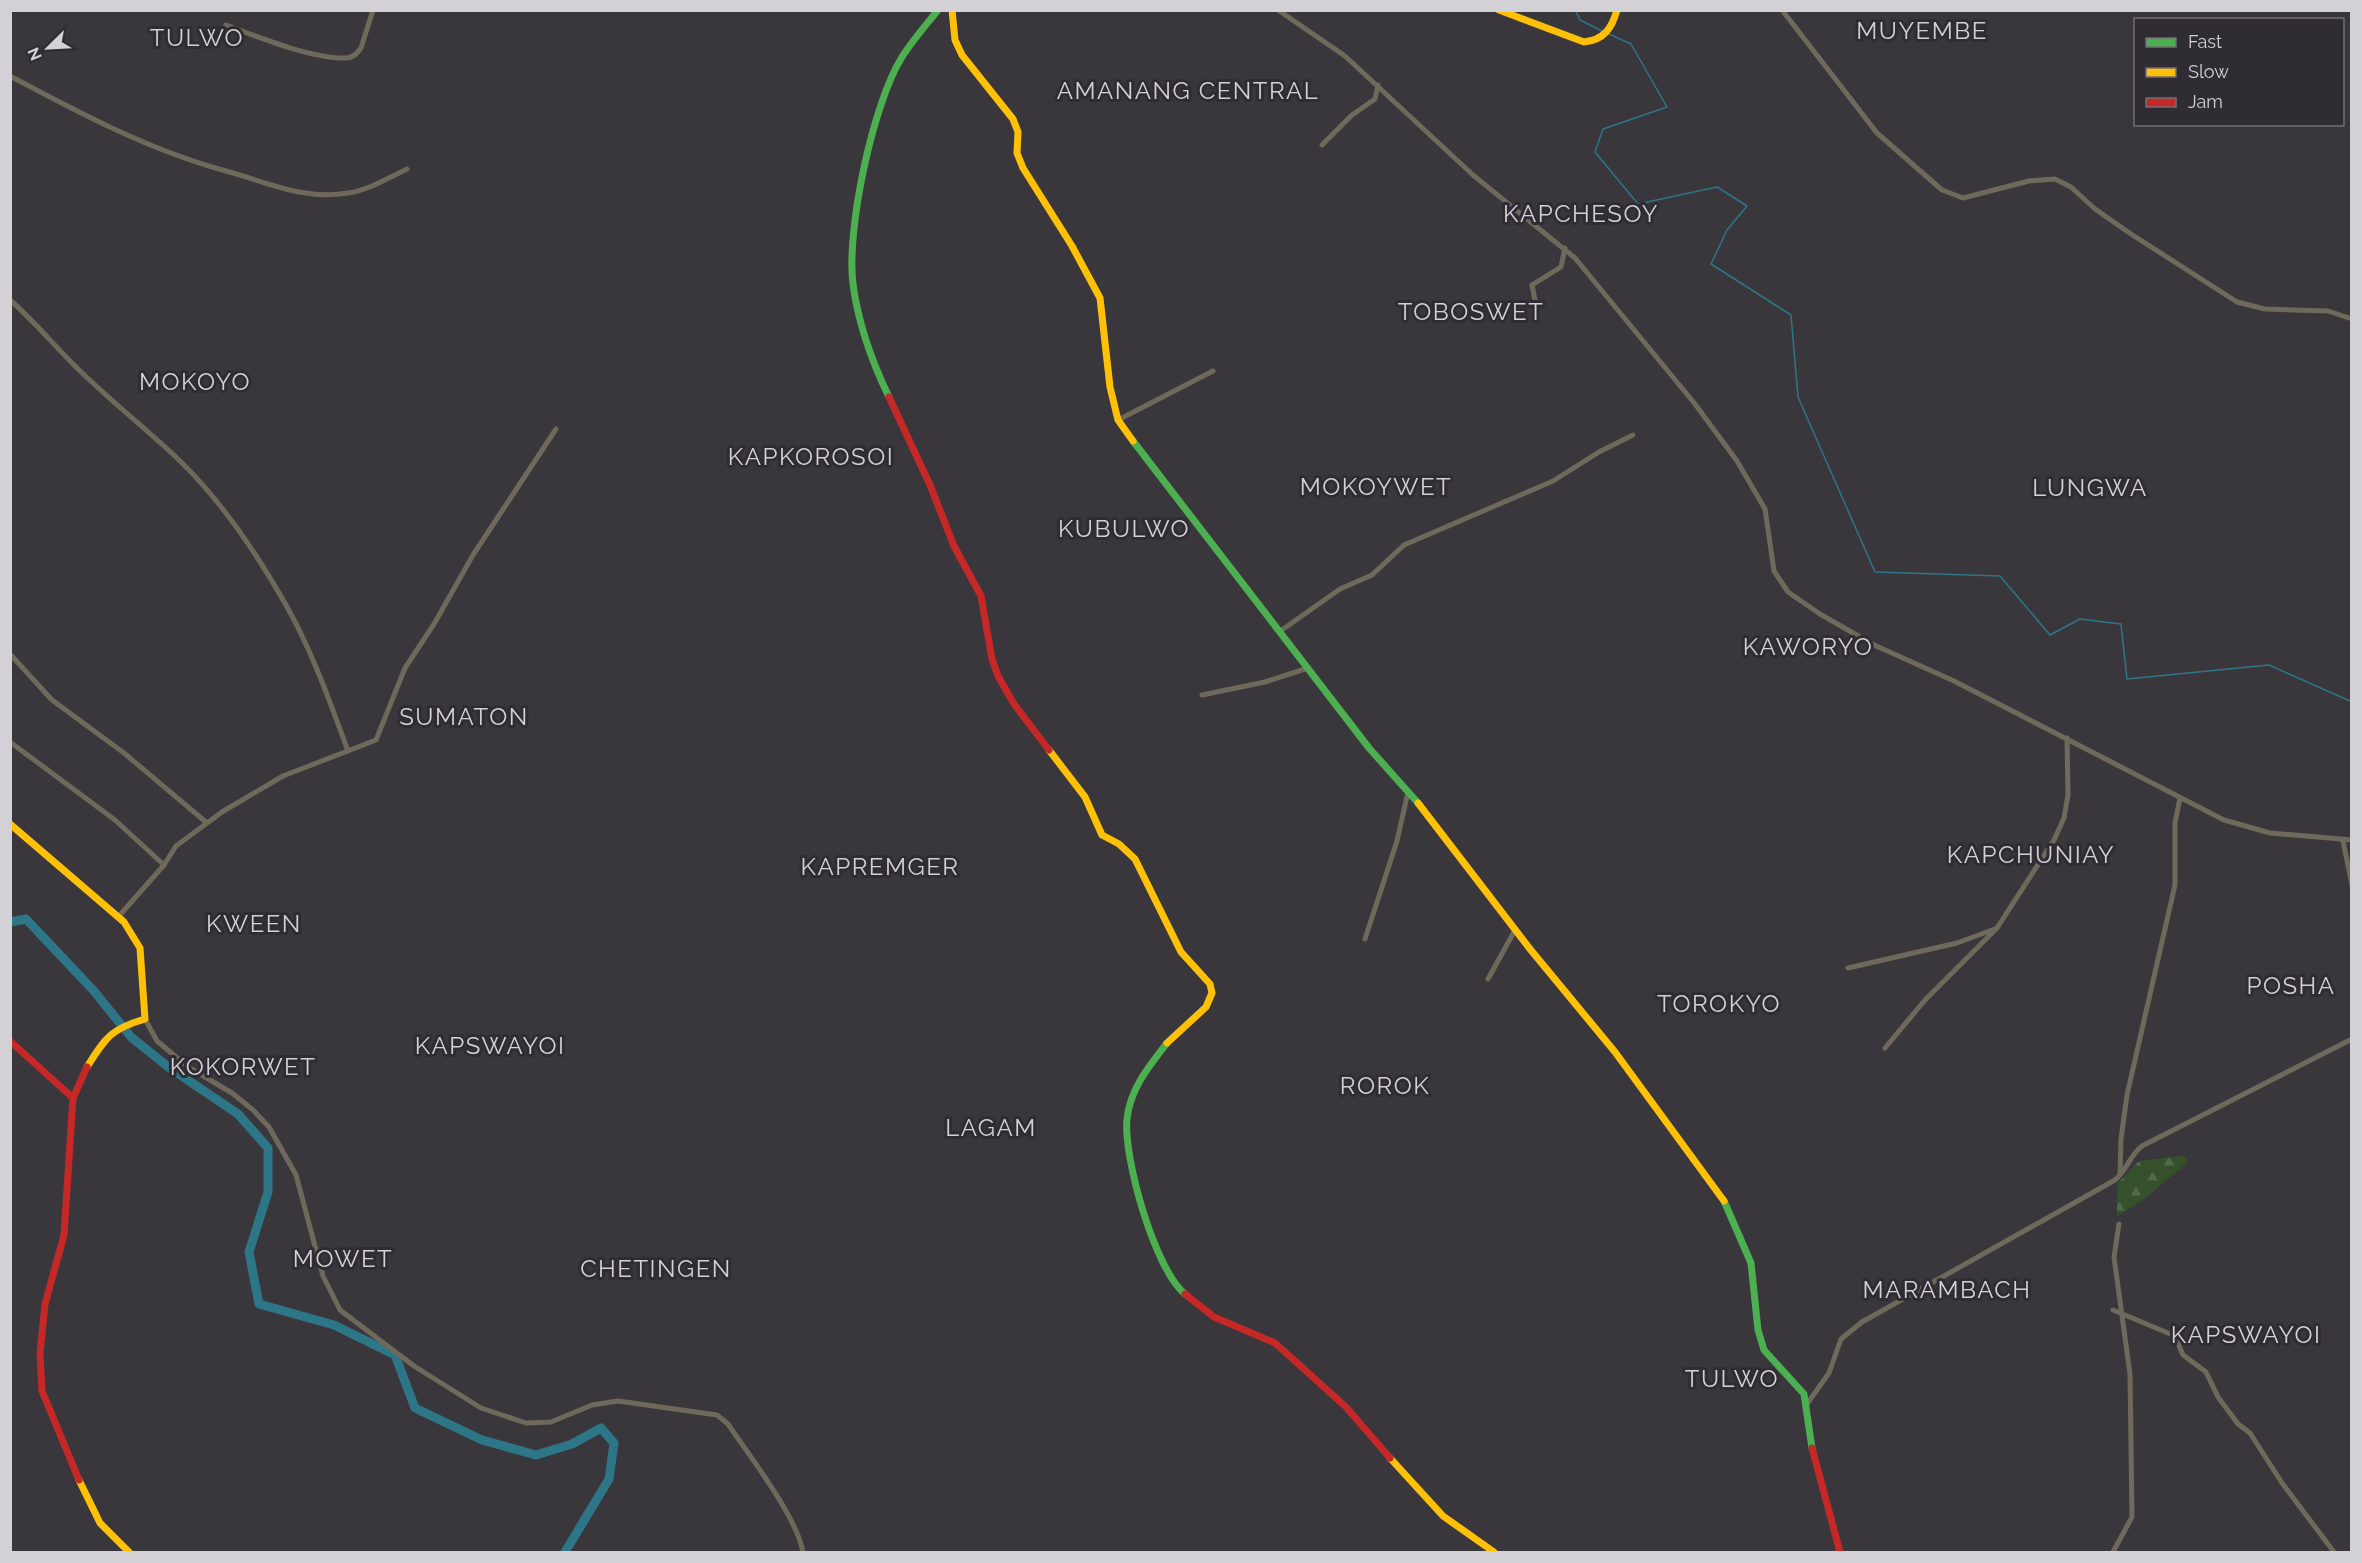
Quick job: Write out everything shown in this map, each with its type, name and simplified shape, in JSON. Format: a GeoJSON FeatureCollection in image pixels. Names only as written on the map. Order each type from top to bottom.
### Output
{"type":"FeatureCollection","features":[{"type":"Feature","properties":{"kind":"street"},"geometry":{"type":"LineString","coordinates":[[226,25],[287,46],[346,58],[358,54],[373,10]]}},
{"type":"Feature","properties":{"kind":"street"},"geometry":{"type":"LineString","coordinates":[[938,10],[901,58],[872,126],[854,236],[853,283],[873,364],[930,485],[954,546],[981,596],[992,659],[998,676],[1019,711],[1085,797],[1102,835],[1119,844],[1135,858],[1181,952],[1210,984],[1212,993],[1206,1007],[1173,1035],[1139,1080],[1127,1118],[1128,1153],[1157,1251],[1170,1278],[1179,1289],[1214,1317],[1275,1343],[1346,1407],[1424,1498],[1443,1516],[1494,1552]]}},
{"type":"Feature","properties":{"kind":"street"},"geometry":{"type":"LineString","coordinates":[[951,10],[956,40],[962,55],[1013,119],[1018,132],[1016,147],[1023,168],[1097,291],[1103,314],[1110,387],[1118,420],[1157,476],[1204,531],[1369,748],[1436,824],[1515,930],[1615,1052],[1686,1146],[1729,1208],[1751,1263],[1758,1330],[1764,1350],[1798,1385],[1807,1404],[1811,1446],[1839,1552]]}},
{"type":"Feature","properties":{"kind":"street"},"geometry":{"type":"LineString","coordinates":[[1278,10],[1346,56],[1473,175],[1527,221],[1565,248],[1592,277],[1695,404],[1737,460],[1765,509],[1774,571],[1788,592],[1820,614],[1874,645],[2067,738],[2180,798],[2243,827],[2270,833],[2352,840]]}},
{"type":"Feature","properties":{"kind":"street"},"geometry":{"type":"LineString","coordinates":[[1499,10],[1584,42],[1593,42],[1607,34],[1617,10]]}},
{"type":"Feature","properties":{"kind":"street"},"geometry":{"type":"LineString","coordinates":[[1782,10],[1877,133],[1934,182],[1954,196],[1963,198],[2030,181],[2055,179],[2071,187],[2095,209],[2131,234],[2237,302],[2265,309],[2328,311],[2352,319]]}},
{"type":"Feature","properties":{"kind":"street"},"geometry":{"type":"LineString","coordinates":[[10,76],[128,137],[161,151],[294,192],[346,194],[366,188],[407,169]]}},
{"type":"Feature","properties":{"kind":"street"},"geometry":{"type":"LineString","coordinates":[[1322,145],[1352,115],[1375,99],[1378,85]]}},
{"type":"Feature","properties":{"kind":"street"},"geometry":{"type":"LineString","coordinates":[[1535,300],[1532,285],[1561,267],[1565,248]]}},
{"type":"Feature","properties":{"kind":"street"},"geometry":{"type":"LineString","coordinates":[[10,300],[44,331],[73,364],[179,460],[211,495],[250,548],[286,605],[318,673],[348,751]]}},
{"type":"Feature","properties":{"kind":"street"},"geometry":{"type":"LineString","coordinates":[[1118,420],[1213,371]]}},
{"type":"Feature","properties":{"kind":"street"},"geometry":{"type":"LineString","coordinates":[[119,916],[164,865],[176,846],[207,823],[268,783],[371,744],[380,735],[405,668],[434,624],[473,555],[556,429]]}},
{"type":"Feature","properties":{"kind":"street"},"geometry":{"type":"LineString","coordinates":[[1280,632],[1340,589],[1364,580],[1404,545],[1553,481],[1599,452],[1633,435]]}},
{"type":"Feature","properties":{"kind":"street"},"geometry":{"type":"LineString","coordinates":[[10,654],[52,700],[132,760],[207,823]]}},
{"type":"Feature","properties":{"kind":"street"},"geometry":{"type":"LineString","coordinates":[[1202,695],[1265,682],[1308,668]]}},
{"type":"Feature","properties":{"kind":"street"},"geometry":{"type":"LineString","coordinates":[[1885,1048],[1925,1000],[1997,928],[2054,840],[2064,818],[2068,795],[2067,738]]}},
{"type":"Feature","properties":{"kind":"street"},"geometry":{"type":"LineString","coordinates":[[10,742],[115,820],[164,865]]}},
{"type":"Feature","properties":{"kind":"street"},"geometry":{"type":"LineString","coordinates":[[1365,939],[1397,841],[1408,792]]}},
{"type":"Feature","properties":{"kind":"street"},"geometry":{"type":"LineString","coordinates":[[2120,1175],[2121,1139],[2127,1095],[2175,885],[2175,823],[2180,798]]}},
{"type":"Feature","properties":{"kind":"street"},"geometry":{"type":"LineString","coordinates":[[10,824],[119,916],[140,948],[145,1019],[157,1041],[189,1067],[232,1093],[254,1110],[269,1127],[296,1175],[323,1276],[340,1310],[414,1366],[465,1399],[502,1417],[525,1424],[551,1422],[592,1405],[618,1401],[717,1415],[728,1424],[787,1514],[803,1552]]}},
{"type":"Feature","properties":{"kind":"street"},"geometry":{"type":"LineString","coordinates":[[2343,841],[2352,885]]}},
{"type":"Feature","properties":{"kind":"street"},"geometry":{"type":"LineString","coordinates":[[1848,968],[1957,943],[1997,928]]}},
{"type":"Feature","properties":{"kind":"street"},"geometry":{"type":"LineString","coordinates":[[1488,979],[1515,930]]}},
{"type":"Feature","properties":{"kind":"street"},"geometry":{"type":"LineString","coordinates":[[129,1552],[93,1513],[42,1391],[40,1379],[45,1304],[64,1235],[73,1098],[81,1076],[100,1046],[118,1027],[145,1019]]}},
{"type":"Feature","properties":{"kind":"street"},"geometry":{"type":"LineString","coordinates":[[1807,1404],[1829,1373],[1841,1339],[1848,1331],[2120,1175],[2133,1153],[2142,1146],[2352,1040]]}},
{"type":"Feature","properties":{"kind":"street"},"geometry":{"type":"LineString","coordinates":[[10,1041],[73,1098]]}},
{"type":"Feature","properties":{"kind":"street"},"geometry":{"type":"LineString","coordinates":[[2113,1552],[2132,1516],[2130,1374],[2114,1257],[2119,1224]]}},
{"type":"Feature","properties":{"kind":"street"},"geometry":{"type":"LineString","coordinates":[[2113,1310],[2175,1336],[2184,1356],[2206,1372],[2218,1397],[2238,1424],[2250,1433],[2282,1483],[2334,1552]]}},
{"type":"Feature","properties":{"kind":"green space"},"geometry":{"type":"Polygon","coordinates":[[[2183,1156],[2187,1159],[2187,1163],[2142,1201],[2117,1216],[2117,1184],[2139,1161],[2183,1156]]]}},
{"type":"Feature","properties":{"kind":"waterway"},"geometry":{"type":"LineString","coordinates":[[1575,10],[1580,20],[1604,32]]}},
{"type":"Feature","properties":{"kind":"waterway"},"geometry":{"type":"LineString","coordinates":[[1609,34],[1631,44],[1667,107],[1603,129],[1595,152],[1638,204],[1717,187],[1747,206],[1727,230],[1711,264],[1791,315],[1798,397],[1875,572],[2000,576],[2050,635],[2080,619],[2121,624],[2127,679],[2269,665],[2352,702]]}},
{"type":"Feature","properties":{"kind":"waterway"},"geometry":{"type":"LineString","coordinates":[[10,922],[26,919],[94,991],[131,1037],[167,1066],[238,1114],[268,1148],[268,1192],[249,1252],[259,1304],[334,1325],[395,1355],[415,1408],[482,1440],[536,1455],[572,1444],[601,1428],[614,1443],[609,1479],[565,1552]]}},
{"type":"Feature","properties":{"kind":"traffic: fast"},"geometry":{"type":"LineString","coordinates":[[889,397],[871,356],[858,313],[853,284],[854,232],[864,168],[881,104],[902,57],[938,10]]}},
{"type":"Feature","properties":{"kind":"traffic: fast"},"geometry":{"type":"LineString","coordinates":[[1133,441],[1369,748],[1418,803]]}},
{"type":"Feature","properties":{"kind":"traffic: fast"},"geometry":{"type":"LineString","coordinates":[[1167,1043],[1136,1088],[1129,1108],[1127,1136],[1136,1185],[1152,1238],[1174,1281],[1185,1294]]}},
{"type":"Feature","properties":{"kind":"traffic: fast"},"geometry":{"type":"LineString","coordinates":[[1724,1201],[1751,1263],[1758,1330],[1764,1350],[1804,1394],[1812,1448]]}},
{"type":"Feature","properties":{"kind":"traffic: slow"},"geometry":{"type":"LineString","coordinates":[[952,10],[955,40],[962,55],[1013,119],[1018,132],[1017,153],[1023,168],[1072,246],[1100,298],[1110,387],[1118,420],[1133,441]]}},
{"type":"Feature","properties":{"kind":"traffic: slow"},"geometry":{"type":"LineString","coordinates":[[1499,10],[1584,42],[1602,36],[1613,22],[1617,10]]}},
{"type":"Feature","properties":{"kind":"traffic: slow"},"geometry":{"type":"LineString","coordinates":[[1049,750],[1085,797],[1102,835],[1119,844],[1135,859],[1181,952],[1210,984],[1212,993],[1206,1007],[1167,1043]]}},
{"type":"Feature","properties":{"kind":"traffic: slow"},"geometry":{"type":"LineString","coordinates":[[1418,803],[1530,949],[1615,1052],[1724,1201]]}},
{"type":"Feature","properties":{"kind":"traffic: slow"},"geometry":{"type":"LineString","coordinates":[[10,824],[124,922],[140,948],[145,1019],[124,1026],[110,1036],[87,1067]]}},
{"type":"Feature","properties":{"kind":"traffic: slow"},"geometry":{"type":"LineString","coordinates":[[1390,1458],[1443,1516],[1494,1552]]}},
{"type":"Feature","properties":{"kind":"traffic: slow"},"geometry":{"type":"LineString","coordinates":[[79,1480],[100,1523],[129,1552]]}},
{"type":"Feature","properties":{"kind":"traffic: jam"},"geometry":{"type":"LineString","coordinates":[[889,397],[930,485],[954,546],[981,596],[992,659],[998,676],[1014,704],[1049,750]]}},
{"type":"Feature","properties":{"kind":"traffic: jam"},"geometry":{"type":"LineString","coordinates":[[10,1041],[73,1098]]}},
{"type":"Feature","properties":{"kind":"traffic: jam"},"geometry":{"type":"LineString","coordinates":[[79,1480],[42,1391],[40,1353],[45,1304],[64,1235],[73,1098],[87,1067]]}},
{"type":"Feature","properties":{"kind":"traffic: jam"},"geometry":{"type":"LineString","coordinates":[[1185,1294],[1214,1317],[1275,1343],[1346,1407],[1390,1458]]}},
{"type":"Feature","properties":{"kind":"traffic: jam"},"geometry":{"type":"LineString","coordinates":[[1812,1448],[1840,1552]]}},
{"type":"Feature","properties":{"kind":"district","name":"MUYEMBE"},"geometry":{"type":"Point","coordinates":[1922,30]}},
{"type":"Feature","properties":{"kind":"district","name":"TULWO"},"geometry":{"type":"Point","coordinates":[197,37]}},
{"type":"Feature","properties":{"kind":"district","name":"AMANANG CENTRAL"},"geometry":{"type":"Point","coordinates":[1188,90]}},
{"type":"Feature","properties":{"kind":"district","name":"KAPCHESOY"},"geometry":{"type":"Point","coordinates":[1581,213]}},
{"type":"Feature","properties":{"kind":"district","name":"TOBOSWET"},"geometry":{"type":"Point","coordinates":[1471,311]}},
{"type":"Feature","properties":{"kind":"district","name":"MOKOYO"},"geometry":{"type":"Point","coordinates":[195,381]}},
{"type":"Feature","properties":{"kind":"district","name":"KAPKOROSOI"},"geometry":{"type":"Point","coordinates":[811,456]}},
{"type":"Feature","properties":{"kind":"district","name":"MOKOYWET"},"geometry":{"type":"Point","coordinates":[1376,486]}},
{"type":"Feature","properties":{"kind":"district","name":"LUNGWA"},"geometry":{"type":"Point","coordinates":[2090,487]}},
{"type":"Feature","properties":{"kind":"district","name":"KUBULWO"},"geometry":{"type":"Point","coordinates":[1124,528]}},
{"type":"Feature","properties":{"kind":"district","name":"KAWORYO"},"geometry":{"type":"Point","coordinates":[1808,646]}},
{"type":"Feature","properties":{"kind":"district","name":"SUMATON"},"geometry":{"type":"Point","coordinates":[464,716]}},
{"type":"Feature","properties":{"kind":"district","name":"KAPCHUNIAY"},"geometry":{"type":"Point","coordinates":[2031,854]}},
{"type":"Feature","properties":{"kind":"district","name":"KAPREMGER"},"geometry":{"type":"Point","coordinates":[880,866]}},
{"type":"Feature","properties":{"kind":"district","name":"KWEEN"},"geometry":{"type":"Point","coordinates":[254,923]}},
{"type":"Feature","properties":{"kind":"district","name":"POSHA"},"geometry":{"type":"Point","coordinates":[2291,985]}},
{"type":"Feature","properties":{"kind":"district","name":"TOROKYO"},"geometry":{"type":"Point","coordinates":[1719,1003]}},
{"type":"Feature","properties":{"kind":"district","name":"KAPSWAYOI"},"geometry":{"type":"Point","coordinates":[490,1045]}},
{"type":"Feature","properties":{"kind":"district","name":"KOKORWET"},"geometry":{"type":"Point","coordinates":[243,1066]}},
{"type":"Feature","properties":{"kind":"district","name":"ROROK"},"geometry":{"type":"Point","coordinates":[1385,1085]}},
{"type":"Feature","properties":{"kind":"district","name":"LAGAM"},"geometry":{"type":"Point","coordinates":[991,1127]}},
{"type":"Feature","properties":{"kind":"district","name":"MOWET"},"geometry":{"type":"Point","coordinates":[343,1258]}},
{"type":"Feature","properties":{"kind":"district","name":"CHETINGEN"},"geometry":{"type":"Point","coordinates":[656,1268]}},
{"type":"Feature","properties":{"kind":"district","name":"MARAMBACH"},"geometry":{"type":"Point","coordinates":[1947,1289]}},
{"type":"Feature","properties":{"kind":"district","name":"KAPSWAYOI"},"geometry":{"type":"Point","coordinates":[2246,1334]}},
{"type":"Feature","properties":{"kind":"district","name":"TULWO"},"geometry":{"type":"Point","coordinates":[1732,1378]}}]}
